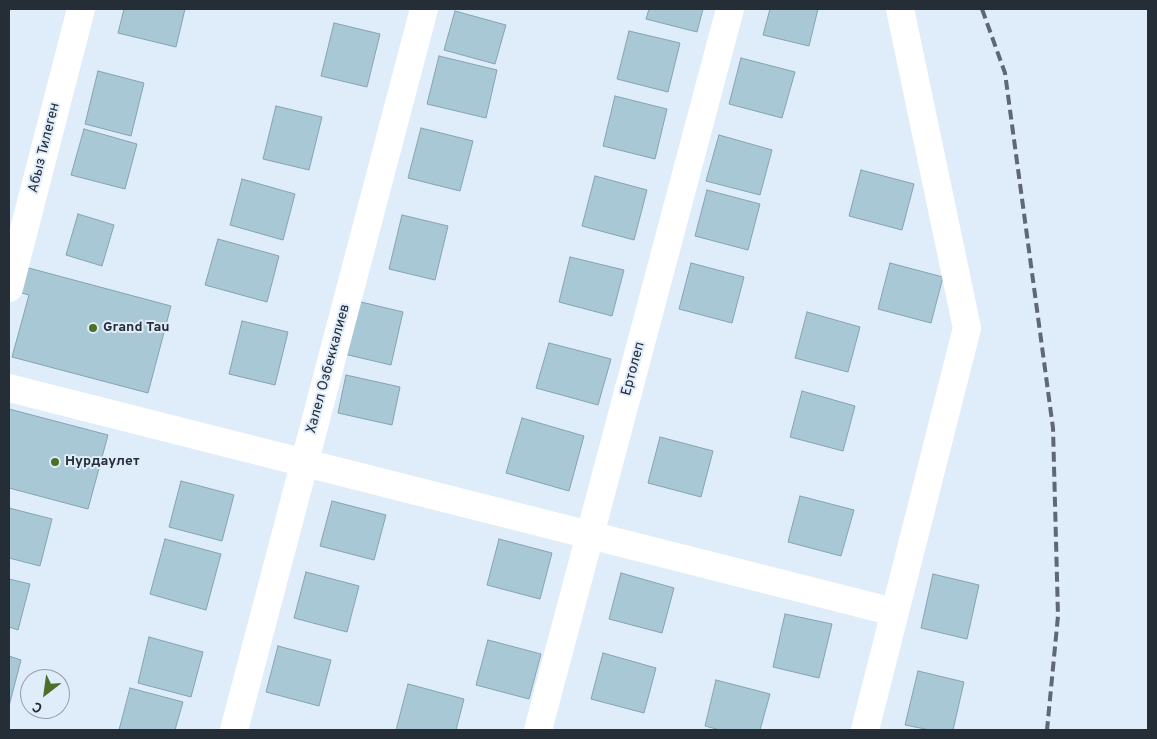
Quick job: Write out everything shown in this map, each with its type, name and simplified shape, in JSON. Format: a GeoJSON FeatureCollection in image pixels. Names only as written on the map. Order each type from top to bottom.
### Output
{"type":"FeatureCollection","features":[{"type":"Feature","properties":{"kind":"street","name":"Абыз Тилеген"},"geometry":{"type":"LineString","coordinates":[[9,288],[81,9]]}},
{"type":"Feature","properties":{"kind":"street","name":"Халел Озбеккалиев"},"geometry":{"type":"LineString","coordinates":[[234,730],[424,9]]}},
{"type":"Feature","properties":{"kind":"street","name":"Ертолеп"},"geometry":{"type":"LineString","coordinates":[[538,730],[730,9]]}},
{"type":"Feature","properties":{"kind":"street"},"geometry":{"type":"LineString","coordinates":[[865,730],[968,328],[900,9]]}},
{"type":"Feature","properties":{"kind":"street"},"geometry":{"type":"LineString","coordinates":[[9,388],[894,612]]}},
{"type":"Feature","properties":{"kind":"building"},"geometry":{"type":"Polygon","coordinates":[[[124,9],[185,9],[176,47],[118,33],[124,9]]]}},
{"type":"Feature","properties":{"kind":"building"},"geometry":{"type":"Polygon","coordinates":[[[649,9],[703,9],[697,32],[646,19],[649,9]]]}},
{"type":"Feature","properties":{"kind":"building"},"geometry":{"type":"Polygon","coordinates":[[[770,9],[818,9],[809,46],[763,35],[770,9]]]}},
{"type":"Feature","properties":{"kind":"building"},"geometry":{"type":"Polygon","coordinates":[[[455,11],[506,25],[495,64],[444,50],[455,11]]]}},
{"type":"Feature","properties":{"kind":"building"},"geometry":{"type":"Polygon","coordinates":[[[334,23],[380,34],[367,87],[321,76],[334,23]]]}},
{"type":"Feature","properties":{"kind":"building"},"geometry":{"type":"Polygon","coordinates":[[[629,31],[680,43],[668,92],[617,79],[629,31]]]}},
{"type":"Feature","properties":{"kind":"building"},"geometry":{"type":"Polygon","coordinates":[[[439,56],[497,70],[486,118],[427,104],[439,56]]]}},
{"type":"Feature","properties":{"kind":"building"},"geometry":{"type":"Polygon","coordinates":[[[741,58],[795,72],[782,118],[729,104],[741,58]]]}},
{"type":"Feature","properties":{"kind":"building"},"geometry":{"type":"Polygon","coordinates":[[[98,71],[144,83],[131,136],[85,124],[98,71]]]}},
{"type":"Feature","properties":{"kind":"building"},"geometry":{"type":"Polygon","coordinates":[[[615,96],[667,109],[655,159],[603,146],[615,96]]]}},
{"type":"Feature","properties":{"kind":"building"},"geometry":{"type":"Polygon","coordinates":[[[276,106],[322,117],[309,170],[263,159],[276,106]]]}},
{"type":"Feature","properties":{"kind":"building"},"geometry":{"type":"Polygon","coordinates":[[[421,128],[473,141],[460,191],[408,178],[421,128]]]}},
{"type":"Feature","properties":{"kind":"building"},"geometry":{"type":"Polygon","coordinates":[[[84,129],[137,144],[125,189],[71,175],[84,129]]]}},
{"type":"Feature","properties":{"kind":"building"},"geometry":{"type":"Polygon","coordinates":[[[719,135],[772,150],[760,195],[706,181],[719,135]]]}},
{"type":"Feature","properties":{"kind":"building"},"geometry":{"type":"Polygon","coordinates":[[[861,170],[914,184],[902,230],[849,216],[861,170]]]}},
{"type":"Feature","properties":{"kind":"building"},"geometry":{"type":"Polygon","coordinates":[[[595,176],[647,190],[634,240],[582,226],[595,176]]]}},
{"type":"Feature","properties":{"kind":"building"},"geometry":{"type":"Polygon","coordinates":[[[242,179],[295,194],[283,240],[230,225],[242,179]]]}},
{"type":"Feature","properties":{"kind":"building"},"geometry":{"type":"Polygon","coordinates":[[[707,190],[760,204],[748,250],[695,236],[707,190]]]}},
{"type":"Feature","properties":{"kind":"building"},"geometry":{"type":"Polygon","coordinates":[[[78,214],[114,225],[102,266],[66,255],[78,214]]]}},
{"type":"Feature","properties":{"kind":"building"},"geometry":{"type":"Polygon","coordinates":[[[402,215],[448,226],[435,280],[389,269],[402,215]]]}},
{"type":"Feature","properties":{"kind":"building"},"geometry":{"type":"Polygon","coordinates":[[[218,239],[279,256],[267,302],[205,285],[218,239]]]}},
{"type":"Feature","properties":{"kind":"building"},"geometry":{"type":"Polygon","coordinates":[[[570,257],[624,270],[612,316],[559,302],[570,257]]]}},
{"type":"Feature","properties":{"kind":"building"},"geometry":{"type":"Polygon","coordinates":[[[691,263],[744,277],[732,323],[679,309],[691,263]]]}},
{"type":"Feature","properties":{"kind":"building"},"geometry":{"type":"Polygon","coordinates":[[[890,263],[943,277],[931,323],[878,309],[890,263]]]}},
{"type":"Feature","properties":{"kind":"building","name":"Grand Tau"},"geometry":{"type":"Polygon","coordinates":[[[25,267],[171,306],[148,393],[12,357],[29,295],[18,292],[25,267]]]}},
{"type":"Feature","properties":{"kind":"building"},"geometry":{"type":"Polygon","coordinates":[[[357,301],[403,312],[391,365],[344,354],[357,301]]]}},
{"type":"Feature","properties":{"kind":"building"},"geometry":{"type":"Polygon","coordinates":[[[807,312],[860,327],[848,372],[795,358],[807,312]]]}},
{"type":"Feature","properties":{"kind":"building"},"geometry":{"type":"Polygon","coordinates":[[[242,321],[288,332],[275,385],[229,374],[242,321]]]}},
{"type":"Feature","properties":{"kind":"building"},"geometry":{"type":"Polygon","coordinates":[[[549,343],[611,359],[598,405],[536,388],[549,343]]]}},
{"type":"Feature","properties":{"kind":"building"},"geometry":{"type":"Polygon","coordinates":[[[346,375],[400,387],[392,425],[338,413],[346,375]]]}},
{"type":"Feature","properties":{"kind":"building"},"geometry":{"type":"Polygon","coordinates":[[[802,391],[855,406],[843,451],[790,437],[802,391]]]}},
{"type":"Feature","properties":{"kind":"building","name":"Нурдаулет"},"geometry":{"type":"Polygon","coordinates":[[[9,409],[108,435],[88,509],[9,488],[9,409]]]}},
{"type":"Feature","properties":{"kind":"building"},"geometry":{"type":"Polygon","coordinates":[[[522,418],[584,436],[569,491],[506,473],[522,418]]]}},
{"type":"Feature","properties":{"kind":"building"},"geometry":{"type":"Polygon","coordinates":[[[660,437],[713,451],[701,497],[648,483],[660,437]]]}},
{"type":"Feature","properties":{"kind":"building"},"geometry":{"type":"Polygon","coordinates":[[[181,481],[234,495],[222,541],[169,527],[181,481]]]}},
{"type":"Feature","properties":{"kind":"building"},"geometry":{"type":"Polygon","coordinates":[[[800,496],[854,510],[841,556],[788,542],[800,496]]]}},
{"type":"Feature","properties":{"kind":"building"},"geometry":{"type":"Polygon","coordinates":[[[332,501],[386,515],[374,560],[320,546],[332,501]]]}},
{"type":"Feature","properties":{"kind":"building"},"geometry":{"type":"Polygon","coordinates":[[[9,508],[52,519],[40,566],[9,558],[9,508]]]}},
{"type":"Feature","properties":{"kind":"building"},"geometry":{"type":"Polygon","coordinates":[[[165,539],[221,554],[206,610],[150,594],[165,539]]]}},
{"type":"Feature","properties":{"kind":"building"},"geometry":{"type":"Polygon","coordinates":[[[499,539],[552,553],[540,599],[487,585],[499,539]]]}},
{"type":"Feature","properties":{"kind":"building"},"geometry":{"type":"Polygon","coordinates":[[[306,572],[359,586],[347,632],[294,618],[306,572]]]}},
{"type":"Feature","properties":{"kind":"building"},"geometry":{"type":"Polygon","coordinates":[[[621,573],[674,588],[662,633],[609,619],[621,573]]]}},
{"type":"Feature","properties":{"kind":"building"},"geometry":{"type":"Polygon","coordinates":[[[933,574],[979,585],[967,639],[921,628],[933,574]]]}},
{"type":"Feature","properties":{"kind":"building"},"geometry":{"type":"Polygon","coordinates":[[[9,579],[30,584],[18,630],[9,627],[9,579]]]}},
{"type":"Feature","properties":{"kind":"building"},"geometry":{"type":"Polygon","coordinates":[[[785,614],[832,624],[819,678],[773,667],[785,614]]]}},
{"type":"Feature","properties":{"kind":"building"},"geometry":{"type":"Polygon","coordinates":[[[149,637],[203,652],[191,697],[138,683],[149,637]]]}},
{"type":"Feature","properties":{"kind":"building"},"geometry":{"type":"Polygon","coordinates":[[[488,640],[541,654],[529,699],[476,685],[488,640]]]}},
{"type":"Feature","properties":{"kind":"building"},"geometry":{"type":"Polygon","coordinates":[[[278,646],[331,660],[319,706],[266,692],[278,646]]]}},
{"type":"Feature","properties":{"kind":"building"},"geometry":{"type":"Polygon","coordinates":[[[603,653],[656,668],[644,713],[591,699],[603,653]]]}},
{"type":"Feature","properties":{"kind":"building"},"geometry":{"type":"Polygon","coordinates":[[[9,656],[21,660],[9,706],[9,656]]]}},
{"type":"Feature","properties":{"kind":"building"},"geometry":{"type":"Polygon","coordinates":[[[918,671],[964,682],[953,730],[930,730],[905,725],[918,671]]]}},
{"type":"Feature","properties":{"kind":"building"},"geometry":{"type":"Polygon","coordinates":[[[716,680],[770,694],[760,730],[720,730],[705,726],[716,680]]]}},
{"type":"Feature","properties":{"kind":"building"},"geometry":{"type":"Polygon","coordinates":[[[408,684],[464,699],[456,730],[396,730],[408,684]]]}},
{"type":"Feature","properties":{"kind":"building"},"geometry":{"type":"Polygon","coordinates":[[[130,688],[183,702],[175,730],[119,730],[130,688]]]}},
{"type":"Feature","properties":{"kind":"railway"},"geometry":{"type":"LineString","coordinates":[[982,9],[1005,73],[1053,428],[1058,616],[1047,730]]}},
{"type":"Feature","properties":{"kind":"place","name":"Grand Tau"},"geometry":{"type":"Point","coordinates":[93,328]}},
{"type":"Feature","properties":{"kind":"place","name":"Нурдаулет"},"geometry":{"type":"Point","coordinates":[55,462]}}]}
